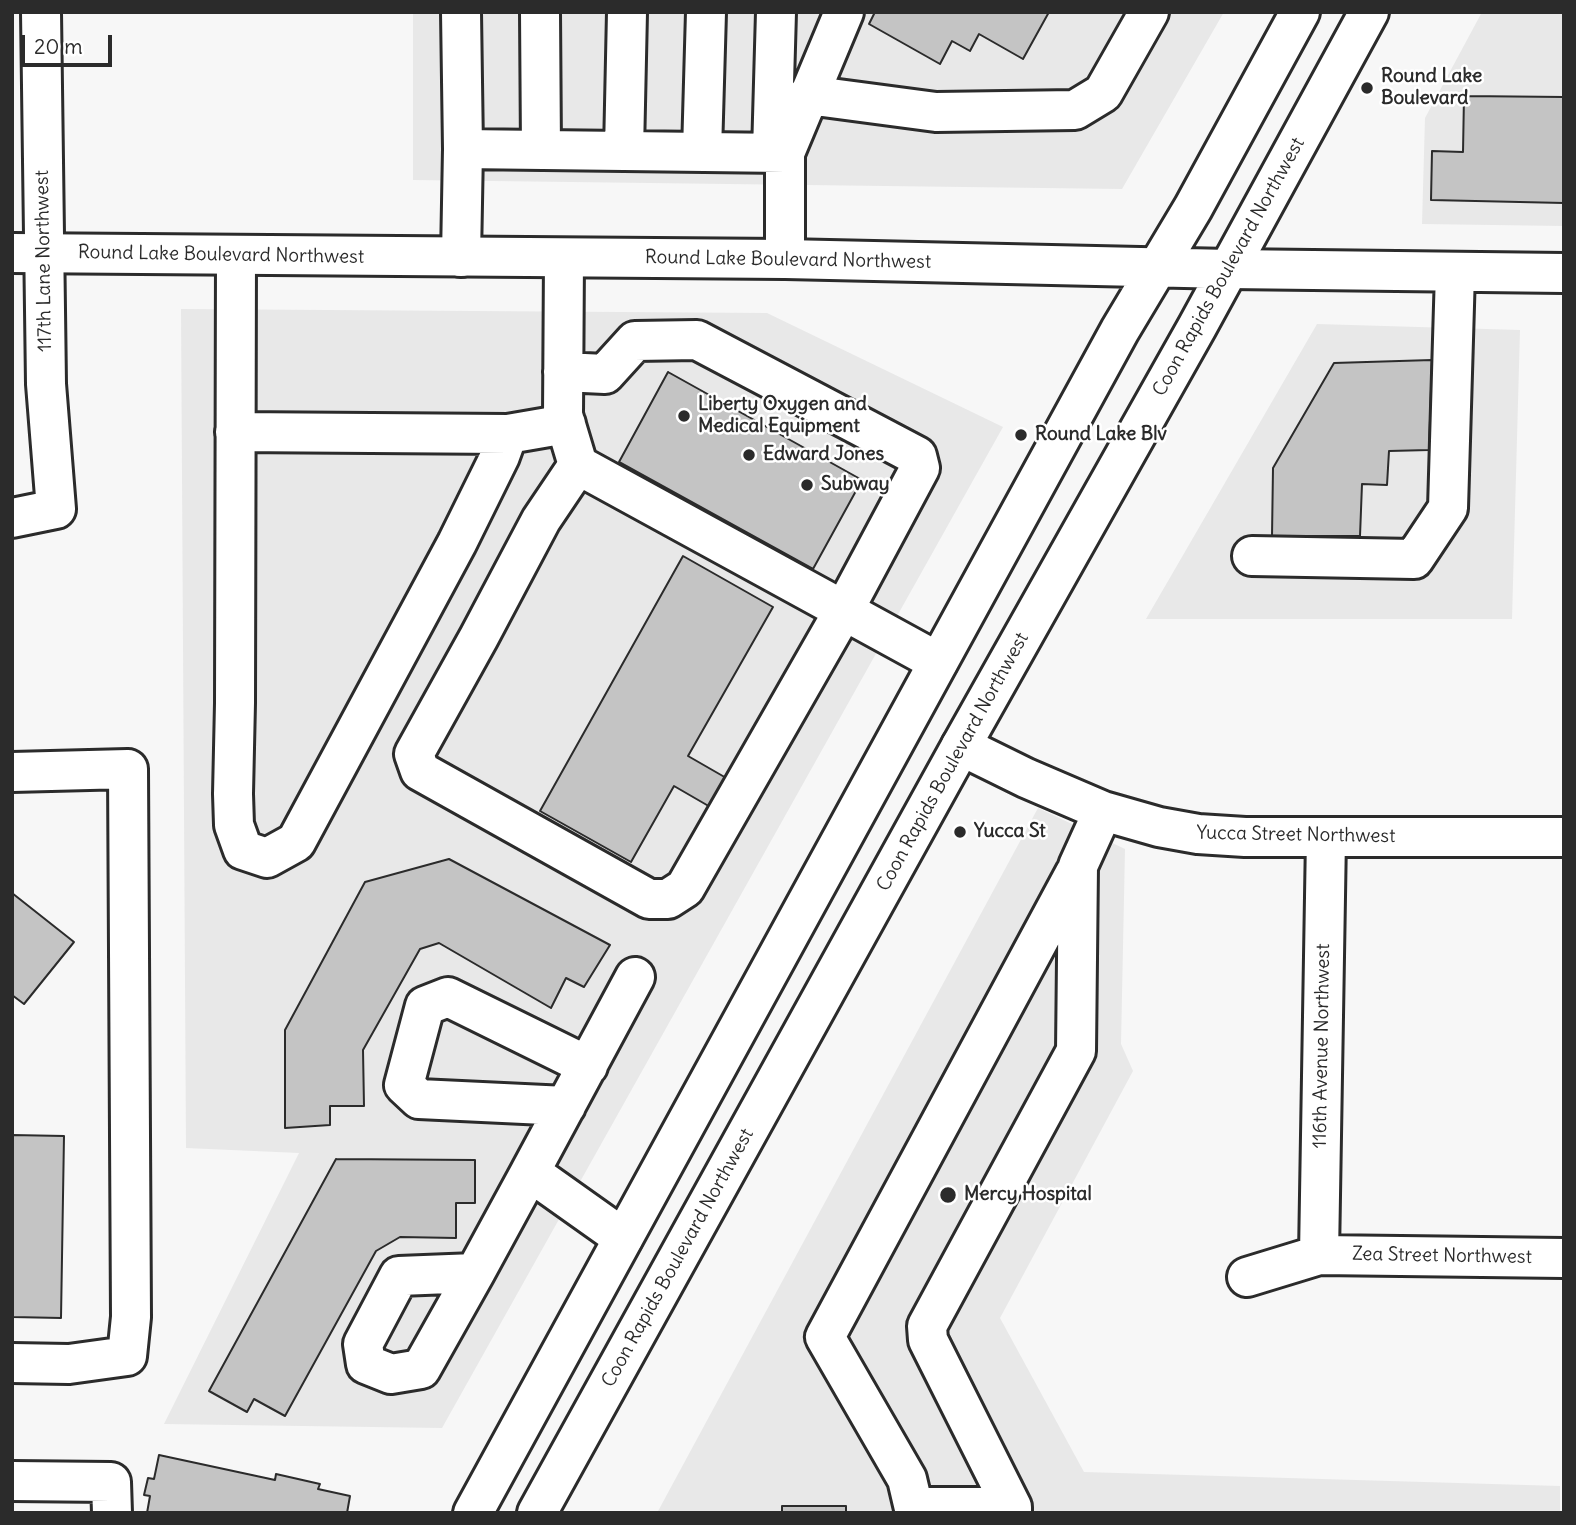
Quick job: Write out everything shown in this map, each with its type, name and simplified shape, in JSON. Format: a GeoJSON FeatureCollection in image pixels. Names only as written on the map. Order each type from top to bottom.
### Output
{"type":"FeatureCollection","features":[{"type":"Feature","properties":{"kind":"main road","name":"117th Lane Northwest"},"geometry":{"type":"LineString","coordinates":[[12,517],[56,509],[46,384],[28,253],[41,12]]}},
{"type":"Feature","properties":{"kind":"main road"},"geometry":{"type":"LineString","coordinates":[[461,12],[461,257]]}},
{"type":"Feature","properties":{"kind":"main road"},"geometry":{"type":"LineString","coordinates":[[540,12],[541,150]]}},
{"type":"Feature","properties":{"kind":"main road"},"geometry":{"type":"LineString","coordinates":[[624,151],[627,12]]}},
{"type":"Feature","properties":{"kind":"main road"},"geometry":{"type":"LineString","coordinates":[[702,152],[706,12]]}},
{"type":"Feature","properties":{"kind":"main road"},"geometry":{"type":"LineString","coordinates":[[776,12],[779,153],[785,259]]}},
{"type":"Feature","properties":{"kind":"main road"},"geometry":{"type":"LineString","coordinates":[[779,153],[844,12]]}},
{"type":"Feature","properties":{"kind":"main road"},"geometry":{"type":"LineString","coordinates":[[808,95],[936,112],[1075,110],[1103,93],[1149,12]]}},
{"type":"Feature","properties":{"kind":"main road"},"geometry":{"type":"LineString","coordinates":[[473,1513],[1156,267],[1193,208],[1300,12]]}},
{"type":"Feature","properties":{"kind":"main road","name":"Coon Rapids Boulevard Northwest"},"geometry":{"type":"LineString","coordinates":[[537,1513],[961,746],[1229,269],[1369,12]]}},
{"type":"Feature","properties":{"kind":"main road"},"geometry":{"type":"LineString","coordinates":[[463,149],[779,153]]}},
{"type":"Feature","properties":{"kind":"main road","name":"Round Lake Boulevard Northwest"},"geometry":{"type":"LineString","coordinates":[[28,253],[785,259],[1564,273]]}},
{"type":"Feature","properties":{"kind":"main road"},"geometry":{"type":"LineString","coordinates":[[236,255],[234,825],[243,850],[267,858],[296,842],[457,543],[500,456],[508,433]]}},
{"type":"Feature","properties":{"kind":"main road"},"geometry":{"type":"LineString","coordinates":[[564,258],[563,415],[578,465],[939,662]]}},
{"type":"Feature","properties":{"kind":"main road"},"geometry":{"type":"LineString","coordinates":[[1252,556],[1414,559],[1448,508],[1455,272]]}},
{"type":"Feature","properties":{"kind":"main road"},"geometry":{"type":"LineString","coordinates":[[563,372],[605,374],[635,341],[697,340],[918,456],[920,468],[844,610],[685,888],[668,899],[649,899],[420,771],[414,754],[541,520],[578,465]]}},
{"type":"Feature","properties":{"kind":"main road"},"geometry":{"type":"LineString","coordinates":[[235,432],[508,433],[566,424]]}},
{"type":"Feature","properties":{"kind":"main road","name":"Yucca Street Northwest"},"geometry":{"type":"LineString","coordinates":[[961,746],[1103,811],[1159,827],[1198,834],[1245,837],[1564,837]]}},
{"type":"Feature","properties":{"kind":"main road"},"geometry":{"type":"LineString","coordinates":[[12,772],[128,769],[131,1303],[127,1356],[69,1364],[12,1363]]}},
{"type":"Feature","properties":{"kind":"main road"},"geometry":{"type":"LineString","coordinates":[[1078,866],[1076,1051],[927,1326],[929,1340],[1012,1510],[915,1510],[907,1479],[825,1337],[1078,866],[1103,811]]}},
{"type":"Feature","properties":{"kind":"main road","name":"116th Avenue Northwest"},"geometry":{"type":"LineString","coordinates":[[1320,1255],[1325,837]]}},
{"type":"Feature","properties":{"kind":"main road"},"geometry":{"type":"LineString","coordinates":[[475,1273],[635,977]]}},
{"type":"Feature","properties":{"kind":"main road"},"geometry":{"type":"LineString","coordinates":[[566,1106],[419,1099],[404,1085],[425,1006],[448,997],[588,1066]]}},
{"type":"Feature","properties":{"kind":"main road"},"geometry":{"type":"LineString","coordinates":[[530,1172],[623,1238]]}},
{"type":"Feature","properties":{"kind":"main road","name":"Zea Street Northwest"},"geometry":{"type":"LineString","coordinates":[[1247,1277],[1320,1255],[1564,1258]]}},
{"type":"Feature","properties":{"kind":"main road"},"geometry":{"type":"LineString","coordinates":[[12,1481],[111,1482],[113,1513]]}},
{"type":"Feature","properties":{"kind":"shaded area"},"geometry":{"type":"Polygon","coordinates":[[[413,12],[1224,12],[1122,189],[413,180],[413,12]]]}},
{"type":"Feature","properties":{"kind":"shaded area"},"geometry":{"type":"Polygon","coordinates":[[[1482,12],[1564,12],[1564,226],[1422,224],[1425,118],[1482,12]]]}},
{"type":"Feature","properties":{"kind":"shaded area"},"geometry":{"type":"Polygon","coordinates":[[[181,309],[767,313],[1003,427],[442,1428],[164,1424],[299,1153],[186,1148],[181,309]]]}},
{"type":"Feature","properties":{"kind":"shaded area"},"geometry":{"type":"Polygon","coordinates":[[[1317,324],[1520,330],[1512,619],[1146,619],[1317,324]]]}},
{"type":"Feature","properties":{"kind":"shaded area","name":"Mercy Hospital"},"geometry":{"type":"Polygon","coordinates":[[[1038,808],[1125,849],[1121,1044],[1133,1071],[1000,1318],[1084,1472],[1560,1486],[1560,1513],[657,1513],[1038,808]]]}},
{"type":"Feature","properties":{"kind":"building"},"geometry":{"type":"Polygon","coordinates":[[[875,12],[1049,12],[1023,59],[979,34],[970,51],[952,41],[940,64],[869,24],[875,12]]]}},
{"type":"Feature","properties":{"kind":"building"},"geometry":{"type":"Polygon","coordinates":[[[1464,96],[1564,97],[1564,203],[1431,200],[1432,151],[1463,152],[1464,96]]]}},
{"type":"Feature","properties":{"kind":"building"},"geometry":{"type":"Polygon","coordinates":[[[1432,360],[1429,450],[1389,451],[1387,485],[1362,484],[1360,536],[1272,536],[1273,468],[1334,363],[1432,360]]]}},
{"type":"Feature","properties":{"kind":"building"},"geometry":{"type":"Polygon","coordinates":[[[668,372],[862,480],[813,569],[619,462],[668,372]]]}},
{"type":"Feature","properties":{"kind":"building"},"geometry":{"type":"Polygon","coordinates":[[[683,556],[773,607],[688,756],[728,779],[712,808],[674,786],[631,862],[540,811],[683,556]]]}},
{"type":"Feature","properties":{"kind":"building"},"geometry":{"type":"Polygon","coordinates":[[[449,859],[610,945],[584,987],[566,978],[551,1008],[439,943],[420,949],[363,1050],[364,1106],[330,1106],[330,1125],[285,1128],[285,1030],[365,882],[449,859]]]}},
{"type":"Feature","properties":{"kind":"building"},"geometry":{"type":"Polygon","coordinates":[[[12,893],[74,942],[24,1004],[12,995],[12,893]]]}},
{"type":"Feature","properties":{"kind":"building"},"geometry":{"type":"Polygon","coordinates":[[[12,1135],[64,1136],[61,1318],[12,1317],[12,1135]]]}},
{"type":"Feature","properties":{"kind":"building"},"geometry":{"type":"Polygon","coordinates":[[[336,1159],[475,1160],[475,1203],[456,1203],[456,1238],[400,1237],[376,1251],[285,1416],[254,1399],[247,1412],[209,1391],[336,1159]]]}},
{"type":"Feature","properties":{"kind":"building"},"geometry":{"type":"Polygon","coordinates":[[[159,1455],[275,1480],[276,1474],[320,1484],[318,1489],[350,1496],[347,1513],[147,1513],[150,1496],[144,1495],[148,1478],[154,1479],[159,1455]]]}},
{"type":"Feature","properties":{"kind":"building"},"geometry":{"type":"Polygon","coordinates":[[[782,1506],[846,1506],[846,1513],[782,1513],[782,1506]]]}},
{"type":"Feature","properties":{"kind":"place","name":"Round Lake Boulevard"},"geometry":{"type":"Point","coordinates":[1367,88]}},
{"type":"Feature","properties":{"kind":"place","name":"Liberty Oxygen and Medical Equipment"},"geometry":{"type":"Point","coordinates":[684,416]}},
{"type":"Feature","properties":{"kind":"place","name":"Round Lake Blv"},"geometry":{"type":"Point","coordinates":[1021,435]}},
{"type":"Feature","properties":{"kind":"place","name":"Edward Jones"},"geometry":{"type":"Point","coordinates":[749,455]}},
{"type":"Feature","properties":{"kind":"place","name":"Subway"},"geometry":{"type":"Point","coordinates":[807,485]}},
{"type":"Feature","properties":{"kind":"place","name":"Yucca St"},"geometry":{"type":"Point","coordinates":[960,832]}},
{"type":"Feature","properties":{"kind":"place","name":"Mercy Hospital"},"geometry":{"type":"Point","coordinates":[948,1195]}}]}
